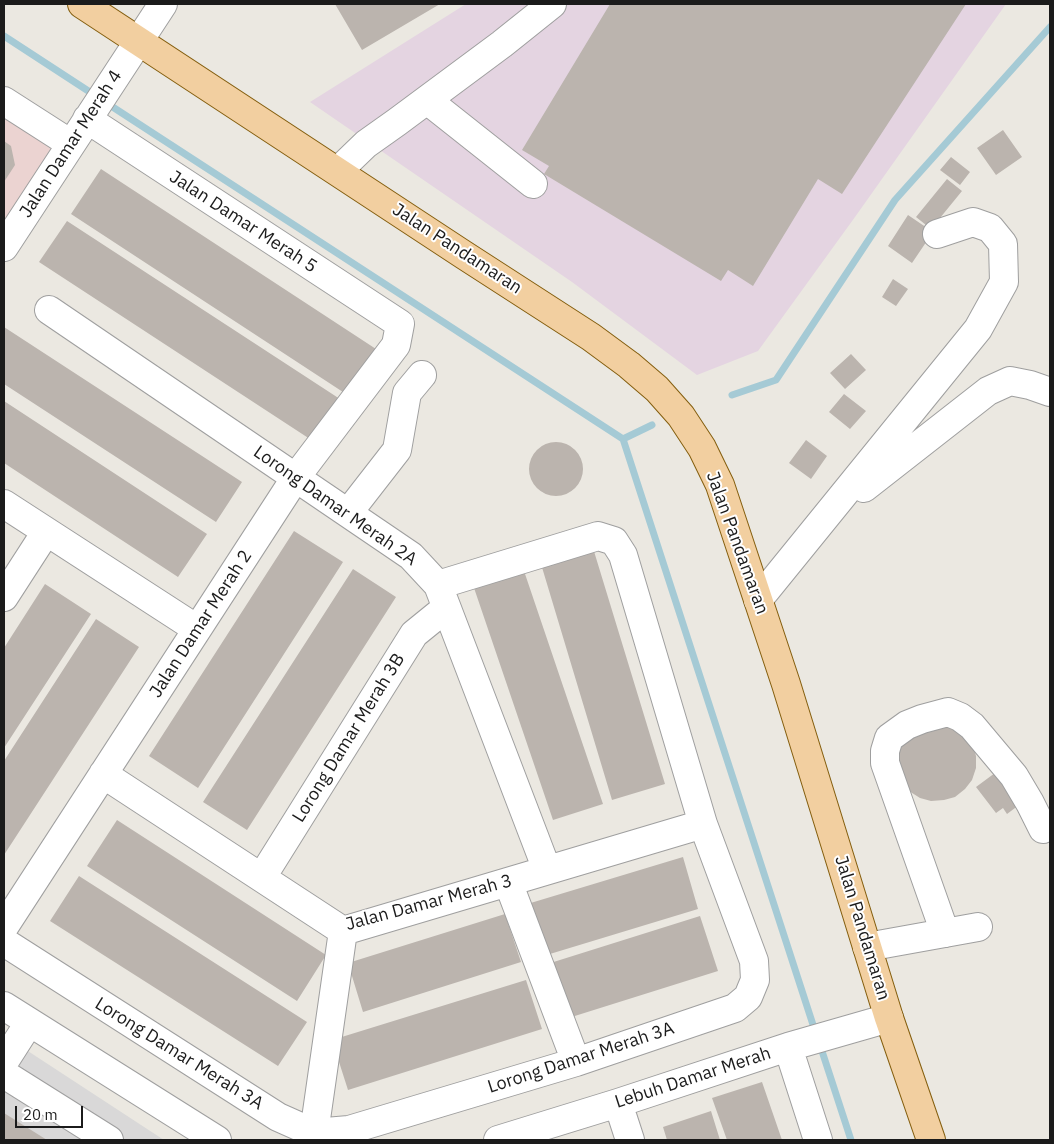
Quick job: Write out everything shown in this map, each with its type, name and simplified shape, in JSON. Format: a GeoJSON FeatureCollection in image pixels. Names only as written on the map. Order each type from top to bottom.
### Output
{"type":"FeatureCollection","features":[{"type":"Feature","properties":{"kind":"main road","name":"Jalan Pandamaran"},"geometry":{"type":"LineString","coordinates":[[82,4],[591,337],[629,365],[657,389],[680,416],[702,448],[720,485],[789,693],[867,947],[931,1140]]}},
{"type":"Feature","properties":{"kind":"street","name":"Jalan Damar Merah 4"},"geometry":{"type":"LineString","coordinates":[[6,238],[71,144],[163,4]]}},
{"type":"Feature","properties":{"kind":"street"},"geometry":{"type":"LineString","coordinates":[[338,171],[366,144],[502,44],[552,4]]}},
{"type":"Feature","properties":{"kind":"street"},"geometry":{"type":"LineString","coordinates":[[427,100],[533,184]]}},
{"type":"Feature","properties":{"kind":"street"},"geometry":{"type":"LineString","coordinates":[[4,101],[71,144]]}},
{"type":"Feature","properties":{"kind":"street","name":"Jalan Damar Merah 5"},"geometry":{"type":"LineString","coordinates":[[96,105],[400,324]]}},
{"type":"Feature","properties":{"kind":"street"},"geometry":{"type":"LineString","coordinates":[[758,600],[978,329],[1004,282],[1003,244],[990,228],[973,222],[936,234]]}},
{"type":"Feature","properties":{"kind":"street","name":"Lorong Damar Merah 2A"},"geometry":{"type":"LineString","coordinates":[[50,310],[411,556],[442,596],[547,870]]}},
{"type":"Feature","properties":{"kind":"street","name":"Jalan Damar Merah 2"},"geometry":{"type":"LineString","coordinates":[[4,927],[296,477],[396,345],[400,324]]}},
{"type":"Feature","properties":{"kind":"street"},"geometry":{"type":"LineString","coordinates":[[348,513],[397,450],[407,393],[422,374]]}},
{"type":"Feature","properties":{"kind":"street"},"geometry":{"type":"LineString","coordinates":[[825,518],[988,391],[1010,381],[1050,392]]}},
{"type":"Feature","properties":{"kind":"street"},"geometry":{"type":"LineString","coordinates":[[4,504],[197,629]]}},
{"type":"Feature","properties":{"kind":"street"},"geometry":{"type":"LineString","coordinates":[[4,597],[46,532]]}},
{"type":"Feature","properties":{"kind":"street","name":"Lorong Damar Merah 3A"},"geometry":{"type":"LineString","coordinates":[[4,942],[278,1117],[314,1133],[349,1130],[576,1062],[735,1008],[748,997],[755,980],[754,960],[704,824],[623,555],[614,541],[598,536],[442,596]]}},
{"type":"Feature","properties":{"kind":"street","name":"Lorong Damar Merah 3B"},"geometry":{"type":"LineString","coordinates":[[262,877],[414,634],[442,596]]}},
{"type":"Feature","properties":{"kind":"street"},"geometry":{"type":"LineString","coordinates":[[945,933],[885,763],[885,751],[889,738],[907,725],[922,719],[948,712],[960,717],[972,726],[1014,776],[1030,802],[1042,829]]}},
{"type":"Feature","properties":{"kind":"street","name":"Jalan Damar Merah 3"},"geometry":{"type":"LineString","coordinates":[[103,774],[343,931],[704,824]]}},
{"type":"Feature","properties":{"kind":"street"},"geometry":{"type":"LineString","coordinates":[[508,882],[576,1062]]}},
{"type":"Feature","properties":{"kind":"street"},"geometry":{"type":"LineString","coordinates":[[867,947],[978,927]]}},
{"type":"Feature","properties":{"kind":"street"},"geometry":{"type":"LineString","coordinates":[[314,1133],[343,931]]}},
{"type":"Feature","properties":{"kind":"street"},"geometry":{"type":"LineString","coordinates":[[4,1006],[217,1140]]}},
{"type":"Feature","properties":{"kind":"street","name":"Lebuh Damar Merah"},"geometry":{"type":"LineString","coordinates":[[498,1140],[807,1042],[890,1018]]}},
{"type":"Feature","properties":{"kind":"street"},"geometry":{"type":"LineString","coordinates":[[4,1062],[29,1023]]}},
{"type":"Feature","properties":{"kind":"street"},"geometry":{"type":"LineString","coordinates":[[807,1042],[818,1140]]}},
{"type":"Feature","properties":{"kind":"street"},"geometry":{"type":"LineString","coordinates":[[4,1074],[109,1140]]}},
{"type":"Feature","properties":{"kind":"street"},"geometry":{"type":"LineString","coordinates":[[618,1103],[630,1140]]}},
{"type":"Feature","properties":{"kind":"shaded area"},"geometry":{"type":"Polygon","coordinates":[[[466,4],[1006,4],[758,351],[697,375],[572,282],[310,102],[466,4]]]}},
{"type":"Feature","properties":{"kind":"shaded area"},"geometry":{"type":"Polygon","coordinates":[[[4,115],[57,150],[4,225],[4,115]]]}},
{"type":"Feature","properties":{"kind":"shaded area"},"geometry":{"type":"Polygon","coordinates":[[[8,1038],[164,1140],[4,1140],[4,1045],[8,1038]]]}},
{"type":"Feature","properties":{"kind":"building"},"geometry":{"type":"Polygon","coordinates":[[[335,4],[440,4],[362,50],[335,4]]]}},
{"type":"Feature","properties":{"kind":"building"},"geometry":{"type":"Polygon","coordinates":[[[610,4],[966,4],[842,194],[818,179],[753,286],[728,270],[721,281],[544,174],[549,166],[522,150],[610,4]]]}},
{"type":"Feature","properties":{"kind":"building"},"geometry":{"type":"Polygon","coordinates":[[[1003,130],[1022,157],[996,175],[977,148],[1003,130]]]}},
{"type":"Feature","properties":{"kind":"building"},"geometry":{"type":"Polygon","coordinates":[[[4,141],[11,146],[15,165],[4,182],[4,141]]]}},
{"type":"Feature","properties":{"kind":"building"},"geometry":{"type":"Polygon","coordinates":[[[951,157],[970,172],[960,185],[940,170],[951,157]]]}},
{"type":"Feature","properties":{"kind":"building"},"geometry":{"type":"Polygon","coordinates":[[[101,169],[376,349],[346,394],[71,214],[101,169]]]}},
{"type":"Feature","properties":{"kind":"building"},"geometry":{"type":"Polygon","coordinates":[[[947,179],[962,191],[931,229],[916,217],[947,179]]]}},
{"type":"Feature","properties":{"kind":"building"},"geometry":{"type":"Polygon","coordinates":[[[908,215],[933,232],[912,263],[888,246],[908,215]]]}},
{"type":"Feature","properties":{"kind":"building"},"geometry":{"type":"Polygon","coordinates":[[[67,221],[343,401],[316,443],[39,262],[67,221]]]}},
{"type":"Feature","properties":{"kind":"building"},"geometry":{"type":"Polygon","coordinates":[[[893,279],[908,289],[896,306],[882,297],[893,279]]]}},
{"type":"Feature","properties":{"kind":"building"},"geometry":{"type":"Polygon","coordinates":[[[4,327],[242,482],[216,522],[4,384],[4,327]]]}},
{"type":"Feature","properties":{"kind":"building"},"geometry":{"type":"Polygon","coordinates":[[[851,354],[866,370],[845,389],[830,373],[851,354]]]}},
{"type":"Feature","properties":{"kind":"building"},"geometry":{"type":"Polygon","coordinates":[[[844,394],[866,411],[850,429],[829,412],[844,394]]]}},
{"type":"Feature","properties":{"kind":"building"},"geometry":{"type":"Polygon","coordinates":[[[4,401],[207,534],[178,577],[4,463],[4,401]]]}},
{"type":"Feature","properties":{"kind":"building"},"geometry":{"type":"Polygon","coordinates":[[[806,440],[827,456],[811,479],[789,463],[806,440]]]}},
{"type":"Feature","properties":{"kind":"building"},"geometry":{"type":"Polygon","coordinates":[[[556,442],[566,444],[575,450],[581,459],[583,469],[581,479],[575,488],[566,494],[556,496],[546,494],[537,488],[531,479],[529,469],[531,459],[537,450],[546,444],[556,442]]]}},
{"type":"Feature","properties":{"kind":"building"},"geometry":{"type":"Polygon","coordinates":[[[294,531],[343,562],[198,788],[149,756],[294,531]]]}},
{"type":"Feature","properties":{"kind":"building"},"geometry":{"type":"Polygon","coordinates":[[[593,548],[665,784],[612,800],[541,564],[593,548]]]}},
{"type":"Feature","properties":{"kind":"building"},"geometry":{"type":"Polygon","coordinates":[[[523,568],[603,804],[553,820],[473,585],[523,568]]]}},
{"type":"Feature","properties":{"kind":"building"},"geometry":{"type":"Polygon","coordinates":[[[353,569],[396,597],[247,830],[203,802],[353,569]]]}},
{"type":"Feature","properties":{"kind":"building"},"geometry":{"type":"Polygon","coordinates":[[[45,584],[91,614],[4,748],[4,648],[45,584]]]}},
{"type":"Feature","properties":{"kind":"building"},"geometry":{"type":"Polygon","coordinates":[[[96,619],[139,647],[4,855],[4,761],[96,619]]]}},
{"type":"Feature","properties":{"kind":"building"},"geometry":{"type":"Polygon","coordinates":[[[934,720],[946,721],[973,745],[976,756],[976,768],[972,780],[955,797],[931,801],[920,798],[909,791],[897,771],[897,747],[934,720]]]}},
{"type":"Feature","properties":{"kind":"building"},"geometry":{"type":"Polygon","coordinates":[[[999,770],[1023,802],[1007,814],[1003,808],[996,813],[976,787],[999,770]]]}},
{"type":"Feature","properties":{"kind":"building"},"geometry":{"type":"Polygon","coordinates":[[[117,820],[326,955],[297,1001],[87,866],[117,820]]]}},
{"type":"Feature","properties":{"kind":"building"},"geometry":{"type":"Polygon","coordinates":[[[683,857],[698,909],[540,957],[524,905],[683,857]]]}},
{"type":"Feature","properties":{"kind":"building"},"geometry":{"type":"Polygon","coordinates":[[[79,876],[307,1022],[278,1066],[50,921],[79,876]]]}},
{"type":"Feature","properties":{"kind":"building"},"geometry":{"type":"Polygon","coordinates":[[[505,914],[521,962],[363,1012],[348,963],[505,914]]]}},
{"type":"Feature","properties":{"kind":"building"},"geometry":{"type":"Polygon","coordinates":[[[700,916],[718,971],[562,1020],[544,965],[700,916]]]}},
{"type":"Feature","properties":{"kind":"building"},"geometry":{"type":"Polygon","coordinates":[[[526,980],[542,1029],[348,1090],[332,1040],[526,980]]]}},
{"type":"Feature","properties":{"kind":"building"},"geometry":{"type":"Polygon","coordinates":[[[762,1082],[782,1140],[727,1140],[712,1098],[762,1082]]]}},
{"type":"Feature","properties":{"kind":"building"},"geometry":{"type":"Polygon","coordinates":[[[711,1111],[720,1140],[667,1140],[663,1127],[711,1111]]]}},
{"type":"Feature","properties":{"kind":"building"},"geometry":{"type":"Polygon","coordinates":[[[4,1113],[47,1140],[4,1140],[4,1113]]]}},
{"type":"Feature","properties":{"kind":"waterway"},"geometry":{"type":"LineString","coordinates":[[732,395],[776,380],[895,200],[1050,27]]}},
{"type":"Feature","properties":{"kind":"waterway"},"geometry":{"type":"LineString","coordinates":[[4,36],[96,96]]}},
{"type":"Feature","properties":{"kind":"waterway"},"geometry":{"type":"LineString","coordinates":[[105,102],[623,439],[816,1034]]}},
{"type":"Feature","properties":{"kind":"waterway"},"geometry":{"type":"LineString","coordinates":[[623,439],[652,425]]}},
{"type":"Feature","properties":{"kind":"waterway"},"geometry":{"type":"LineString","coordinates":[[820,1045],[851,1140]]}}]}
